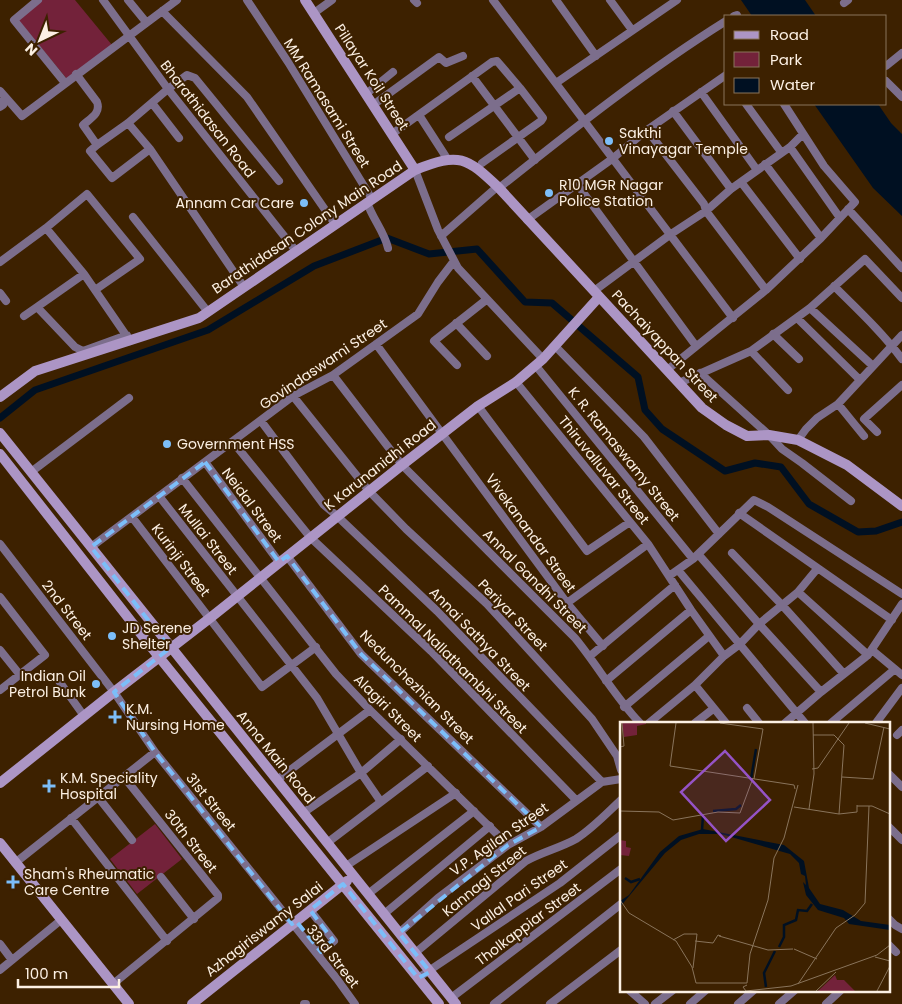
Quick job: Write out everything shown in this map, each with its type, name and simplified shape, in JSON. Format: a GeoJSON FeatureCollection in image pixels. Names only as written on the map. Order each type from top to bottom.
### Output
{"type":"FeatureCollection","features":[{"type":"Feature","properties":{"kind":"main road","name":"Pillayar Koil Street"},"geometry":{"type":"LineString","coordinates":[[305,0],[415,170]]}},
{"type":"Feature","properties":{"kind":"main road","name":"Barathidasan Colony Main Road"},"geometry":{"type":"LineString","coordinates":[[0,397],[35,371],[129,338],[199,318],[415,170],[448,160],[462,160],[476,167],[498,188],[596,294]]}},
{"type":"Feature","properties":{"kind":"main road","name":"K Karunanidhi Road"},"geometry":{"type":"LineString","coordinates":[[0,783],[443,433],[478,406],[516,382],[540,362],[555,346],[596,294]]}},
{"type":"Feature","properties":{"kind":"main road","name":"Pachaiyappan Street"},"geometry":{"type":"LineString","coordinates":[[596,294],[702,408],[726,425],[747,436],[769,435],[798,440],[846,465],[901,503]]}},
{"type":"Feature","properties":{"kind":"main road","name":"Anna Main Road"},"geometry":{"type":"LineString","coordinates":[[0,433],[453,1001]]}},
{"type":"Feature","properties":{"kind":"main road","name":"Anna Main Road"},"geometry":{"type":"LineString","coordinates":[[0,454],[159,657],[439,1004]]}},
{"type":"Feature","properties":{"kind":"main road"},"geometry":{"type":"LineString","coordinates":[[0,843],[128,1004]]}},
{"type":"Feature","properties":{"kind":"main road","name":"Azhagiriswamy Salai"},"geometry":{"type":"LineString","coordinates":[[192,1004],[353,876]]}},
{"type":"Feature","properties":{"kind":"street"},"geometry":{"type":"LineString","coordinates":[[38,0],[14,20],[65,83]]}},
{"type":"Feature","properties":{"kind":"street","name":"Bharathidasan Road"},"geometry":{"type":"LineString","coordinates":[[103,0],[168,89],[296,251]]}},
{"type":"Feature","properties":{"kind":"street"},"geometry":{"type":"LineString","coordinates":[[128,0],[146,22]]}},
{"type":"Feature","properties":{"kind":"street"},"geometry":{"type":"LineString","coordinates":[[160,0],[165,9],[247,97],[335,224]]}},
{"type":"Feature","properties":{"kind":"street"},"geometry":{"type":"LineString","coordinates":[[0,91],[22,116],[129,34],[177,0]]}},
{"type":"Feature","properties":{"kind":"street","name":"MM Ramasami Street"},"geometry":{"type":"LineString","coordinates":[[247,0],[369,200],[388,248]]}},
{"type":"Feature","properties":{"kind":"street"},"geometry":{"type":"LineString","coordinates":[[314,13],[332,0]]}},
{"type":"Feature","properties":{"kind":"street"},"geometry":{"type":"LineString","coordinates":[[494,0],[733,318]]}},
{"type":"Feature","properties":{"kind":"street"},"geometry":{"type":"LineString","coordinates":[[556,0],[596,56]]}},
{"type":"Feature","properties":{"kind":"street"},"geometry":{"type":"LineString","coordinates":[[610,0],[632,30]]}},
{"type":"Feature","properties":{"kind":"street"},"geometry":{"type":"LineString","coordinates":[[556,83],[671,2]]}},
{"type":"Feature","properties":{"kind":"street"},"geometry":{"type":"LineString","coordinates":[[442,236],[498,188],[584,120],[724,22]]}},
{"type":"Feature","properties":{"kind":"street"},"geometry":{"type":"LineString","coordinates":[[887,65],[902,53]]}},
{"type":"Feature","properties":{"kind":"street"},"geometry":{"type":"LineString","coordinates":[[374,105],[439,57],[446,63],[463,56]]}},
{"type":"Feature","properties":{"kind":"street"},"geometry":{"type":"LineString","coordinates":[[392,134],[492,62],[497,61],[543,118],[482,163]]}},
{"type":"Feature","properties":{"kind":"street"},"geometry":{"type":"LineString","coordinates":[[366,94],[394,72]]}},
{"type":"Feature","properties":{"kind":"street"},"geometry":{"type":"LineString","coordinates":[[76,74],[99,107],[98,112],[83,125],[97,145]]}},
{"type":"Feature","properties":{"kind":"street"},"geometry":{"type":"LineString","coordinates":[[150,150],[112,178],[90,151],[187,75],[196,78],[279,181]]}},
{"type":"Feature","properties":{"kind":"street"},"geometry":{"type":"LineString","coordinates":[[472,76],[534,160]]}},
{"type":"Feature","properties":{"kind":"street"},"geometry":{"type":"LineString","coordinates":[[527,220],[612,159],[673,111],[724,76]]}},
{"type":"Feature","properties":{"kind":"street"},"geometry":{"type":"LineString","coordinates":[[887,82],[902,97]]}},
{"type":"Feature","properties":{"kind":"street"},"geometry":{"type":"LineString","coordinates":[[449,137],[520,88]]}},
{"type":"Feature","properties":{"kind":"street"},"geometry":{"type":"LineString","coordinates":[[701,92],[757,170]]}},
{"type":"Feature","properties":{"kind":"street"},"geometry":{"type":"LineString","coordinates":[[0,102],[2,105],[0,107]]}},
{"type":"Feature","properties":{"kind":"street"},"geometry":{"type":"LineString","coordinates":[[152,102],[179,138]]}},
{"type":"Feature","properties":{"kind":"street"},"geometry":{"type":"LineString","coordinates":[[747,105],[781,152]]}},
{"type":"Feature","properties":{"kind":"street"},"geometry":{"type":"LineString","coordinates":[[667,370],[766,290],[800,259],[855,202],[824,166],[785,105]]}},
{"type":"Feature","properties":{"kind":"street"},"geometry":{"type":"LineString","coordinates":[[673,111],[730,189]]}},
{"type":"Feature","properties":{"kind":"street"},"geometry":{"type":"LineString","coordinates":[[419,115],[448,160]]}},
{"type":"Feature","properties":{"kind":"street"},"geometry":{"type":"LineString","coordinates":[[128,123],[150,150],[244,287]]}},
{"type":"Feature","properties":{"kind":"street"},"geometry":{"type":"LineString","coordinates":[[647,130],[704,204],[706,211],[766,290]]}},
{"type":"Feature","properties":{"kind":"street"},"geometry":{"type":"LineString","coordinates":[[596,294],[671,234],[706,211],[730,189],[790,147],[803,134]]}},
{"type":"Feature","properties":{"kind":"street"},"geometry":{"type":"LineString","coordinates":[[790,147],[840,218]]}},
{"type":"Feature","properties":{"kind":"street"},"geometry":{"type":"LineString","coordinates":[[766,164],[821,238]]}},
{"type":"Feature","properties":{"kind":"street","name":"K. R. Ramaswamy Street"},"geometry":{"type":"LineString","coordinates":[[415,170],[442,236],[458,268],[540,362],[696,556],[821,692]]}},
{"type":"Feature","properties":{"kind":"street"},"geometry":{"type":"LineString","coordinates":[[741,182],[800,259]]}},
{"type":"Feature","properties":{"kind":"street"},"geometry":{"type":"LineString","coordinates":[[576,184],[696,346]]}},
{"type":"Feature","properties":{"kind":"street"},"geometry":{"type":"LineString","coordinates":[[0,262],[88,194],[134,249],[140,259],[95,290]]}},
{"type":"Feature","properties":{"kind":"street"},"geometry":{"type":"LineString","coordinates":[[848,208],[902,268]]}},
{"type":"Feature","properties":{"kind":"street"},"geometry":{"type":"LineString","coordinates":[[133,217],[208,312]]}},
{"type":"Feature","properties":{"kind":"street"},"geometry":{"type":"LineString","coordinates":[[37,307],[75,347],[82,351],[129,338],[84,274],[46,228]]}},
{"type":"Feature","properties":{"kind":"street"},"geometry":{"type":"LineString","coordinates":[[679,383],[751,352],[810,308],[865,260],[902,298]]}},
{"type":"Feature","properties":{"kind":"street","name":"Govindaswami Street"},"geometry":{"type":"LineString","coordinates":[[91,547],[293,396],[333,375],[418,314],[438,282],[454,262]]}},
{"type":"Feature","properties":{"kind":"street"},"geometry":{"type":"LineString","coordinates":[[24,316],[84,274]]}},
{"type":"Feature","properties":{"kind":"street"},"geometry":{"type":"LineString","coordinates":[[834,286],[892,345],[902,360]]}},
{"type":"Feature","properties":{"kind":"street"},"geometry":{"type":"LineString","coordinates":[[0,293],[6,301]]}},
{"type":"Feature","properties":{"kind":"street"},"geometry":{"type":"LineString","coordinates":[[457,365],[434,341],[486,300]]}},
{"type":"Feature","properties":{"kind":"street"},"geometry":{"type":"LineString","coordinates":[[810,308],[873,366]]}},
{"type":"Feature","properties":{"kind":"street"},"geometry":{"type":"LineString","coordinates":[[797,318],[860,380]]}},
{"type":"Feature","properties":{"kind":"street"},"geometry":{"type":"LineString","coordinates":[[456,323],[487,356]]}},
{"type":"Feature","properties":{"kind":"street"},"geometry":{"type":"LineString","coordinates":[[773,334],[799,359]]}},
{"type":"Feature","properties":{"kind":"street"},"geometry":{"type":"LineString","coordinates":[[798,440],[817,418],[838,404],[902,335]]}},
{"type":"Feature","properties":{"kind":"street","name":"Vivekanandar Street"},"geometry":{"type":"LineString","coordinates":[[376,344],[567,603],[603,646]]}},
{"type":"Feature","properties":{"kind":"street"},"geometry":{"type":"LineString","coordinates":[[555,346],[644,437],[719,534]]}},
{"type":"Feature","properties":{"kind":"street"},"geometry":{"type":"LineString","coordinates":[[751,352],[788,390]]}},
{"type":"Feature","properties":{"kind":"street"},"geometry":{"type":"LineString","coordinates":[[700,373],[782,449],[851,501]]}},
{"type":"Feature","properties":{"kind":"street","name":"Annal Gandhi Street"},"geometry":{"type":"LineString","coordinates":[[333,375],[402,465],[575,638],[590,656],[624,707],[639,722]]}},
{"type":"Feature","properties":{"kind":"street","name":"Thiruvalluvar Street"},"geometry":{"type":"LineString","coordinates":[[516,382],[648,544],[690,610],[724,656]]}},
{"type":"Feature","properties":{"kind":"street"},"geometry":{"type":"LineString","coordinates":[[877,432],[864,419],[902,386]]}},
{"type":"Feature","properties":{"kind":"street","name":"Periyar Street"},"geometry":{"type":"LineString","coordinates":[[293,396],[369,491],[406,529],[488,604],[592,719],[619,754]]}},
{"type":"Feature","properties":{"kind":"street"},"geometry":{"type":"LineString","coordinates":[[31,472],[128,398]]}},
{"type":"Feature","properties":{"kind":"street"},"geometry":{"type":"LineString","coordinates":[[838,404],[864,436]]}},
{"type":"Feature","properties":{"kind":"street"},"geometry":{"type":"LineString","coordinates":[[478,406],[587,551],[630,522]]}},
{"type":"Feature","properties":{"kind":"street","name":"Annai Sathya Street"},"geometry":{"type":"LineString","coordinates":[[261,421],[324,506],[337,516],[437,611],[602,782]]}},
{"type":"Feature","properties":{"kind":"street","name":"Pammal Nallathambhi Street"},"geometry":{"type":"LineString","coordinates":[[233,442],[310,537],[431,651],[576,800]]}},
{"type":"Feature","properties":{"kind":"street","name":"Neidal Street"},"geometry":{"type":"LineString","coordinates":[[205,462],[283,559]]}},
{"type":"Feature","properties":{"kind":"street","name":"Alagiri Street"},"geometry":{"type":"LineString","coordinates":[[182,478],[336,674],[370,710],[508,845]]}},
{"type":"Feature","properties":{"kind":"street","name":"Mullai Street"},"geometry":{"type":"LineString","coordinates":[[159,496],[317,698],[361,773],[381,802]]}},
{"type":"Feature","properties":{"kind":"street"},"geometry":{"type":"LineString","coordinates":[[669,576],[696,556],[754,500],[768,507],[902,594]]}},
{"type":"Feature","properties":{"kind":"street"},"geometry":{"type":"LineString","coordinates":[[740,513],[892,620]]}},
{"type":"Feature","properties":{"kind":"street","name":"Kurinji Street"},"geometry":{"type":"LineString","coordinates":[[132,516],[262,687],[291,666]]}},
{"type":"Feature","properties":{"kind":"street","name":"2nd Street"},"geometry":{"type":"LineString","coordinates":[[0,544],[114,692]]}},
{"type":"Feature","properties":{"kind":"street"},"geometry":{"type":"LineString","coordinates":[[567,603],[648,544]]}},
{"type":"Feature","properties":{"kind":"street"},"geometry":{"type":"LineString","coordinates":[[732,553],[844,674]]}},
{"type":"Feature","properties":{"kind":"street","name":"Nedunchezhian Street"},"geometry":{"type":"LineString","coordinates":[[283,559],[361,654],[541,827]]}},
{"type":"Feature","properties":{"kind":"street"},"geometry":{"type":"LineString","coordinates":[[650,722],[695,685],[724,656],[740,644],[758,624],[798,592],[817,569]]}},
{"type":"Feature","properties":{"kind":"street"},"geometry":{"type":"LineString","coordinates":[[678,570],[804,722]]}},
{"type":"Feature","properties":{"kind":"street"},"geometry":{"type":"LineString","coordinates":[[590,656],[675,585]]}},
{"type":"Feature","properties":{"kind":"street"},"geometry":{"type":"LineString","coordinates":[[798,592],[870,652],[902,675]]}},
{"type":"Feature","properties":{"kind":"street"},"geometry":{"type":"LineString","coordinates":[[0,597],[45,655],[0,690]]}},
{"type":"Feature","properties":{"kind":"street"},"geometry":{"type":"LineString","coordinates":[[786,722],[870,652],[902,604]]}},
{"type":"Feature","properties":{"kind":"street"},"geometry":{"type":"LineString","coordinates":[[606,681],[690,610]]}},
{"type":"Feature","properties":{"kind":"street"},"geometry":{"type":"LineString","coordinates":[[624,707],[709,636]]}},
{"type":"Feature","properties":{"kind":"street"},"geometry":{"type":"LineString","coordinates":[[291,666],[316,647]]}},
{"type":"Feature","properties":{"kind":"street"},"geometry":{"type":"LineString","coordinates":[[0,650],[20,675]]}},
{"type":"Feature","properties":{"kind":"street"},"geometry":{"type":"LineString","coordinates":[[832,722],[895,669]]}},
{"type":"Feature","properties":{"kind":"street"},"geometry":{"type":"LineString","coordinates":[[58,681],[84,716]]}},
{"type":"Feature","properties":{"kind":"street"},"geometry":{"type":"LineString","coordinates":[[695,685],[725,722]]}},
{"type":"Feature","properties":{"kind":"street"},"geometry":{"type":"LineString","coordinates":[[877,722],[902,688]]}},
{"type":"Feature","properties":{"kind":"street","name":"31st Street"},"geometry":{"type":"LineString","coordinates":[[114,692],[155,752],[294,923]]}},
{"type":"Feature","properties":{"kind":"street"},"geometry":{"type":"LineString","coordinates":[[747,708],[758,722]]}},
{"type":"Feature","properties":{"kind":"street"},"geometry":{"type":"LineString","coordinates":[[696,722],[713,709]]}},
{"type":"Feature","properties":{"kind":"street"},"geometry":{"type":"LineString","coordinates":[[277,780],[370,710]]}},
{"type":"Feature","properties":{"kind":"street"},"geometry":{"type":"LineString","coordinates":[[303,813],[361,773],[401,739]]}},
{"type":"Feature","properties":{"kind":"street"},"geometry":{"type":"LineString","coordinates":[[16,862],[155,752]]}},
{"type":"Feature","properties":{"kind":"street"},"geometry":{"type":"LineString","coordinates":[[327,842],[428,766]]}},
{"type":"Feature","properties":{"kind":"street"},"geometry":{"type":"LineString","coordinates":[[890,775],[902,787]]}},
{"type":"Feature","properties":{"kind":"street","name":"30th Street"},"geometry":{"type":"LineString","coordinates":[[124,777],[218,895],[218,898],[194,919]]}},
{"type":"Feature","properties":{"kind":"street","name":"V.P. Agilan Street"},"geometry":{"type":"LineString","coordinates":[[399,933],[438,898],[508,845],[541,827],[602,782],[620,779]]}},
{"type":"Feature","properties":{"kind":"street"},"geometry":{"type":"LineString","coordinates":[[346,866],[456,793]]}},
{"type":"Feature","properties":{"kind":"street"},"geometry":{"type":"LineString","coordinates":[[98,797],[132,840]]}},
{"type":"Feature","properties":{"kind":"street","name":"Kannagi Street"},"geometry":{"type":"LineString","coordinates":[[415,953],[526,861],[541,852],[555,849],[579,837],[620,801]]}},
{"type":"Feature","properties":{"kind":"street"},"geometry":{"type":"LineString","coordinates":[[368,894],[474,811]]}},
{"type":"Feature","properties":{"kind":"street"},"geometry":{"type":"LineString","coordinates":[[72,818],[167,941]]}},
{"type":"Feature","properties":{"kind":"street"},"geometry":{"type":"LineString","coordinates":[[384,914],[490,826]]}},
{"type":"Feature","properties":{"kind":"street"},"geometry":{"type":"LineString","coordinates":[[890,828],[902,840]]}},
{"type":"Feature","properties":{"kind":"street","name":"Vallal Pari Street"},"geometry":{"type":"LineString","coordinates":[[418,978],[430,972],[560,883],[620,836]]}},
{"type":"Feature","properties":{"kind":"street","name":"Tholkappiar Street"},"geometry":{"type":"LineString","coordinates":[[453,1001],[620,870]]}},
{"type":"Feature","properties":{"kind":"street"},"geometry":{"type":"LineString","coordinates":[[113,984],[194,919],[161,877]]}},
{"type":"Feature","properties":{"kind":"street"},"geometry":{"type":"LineString","coordinates":[[494,1004],[620,905]]}},
{"type":"Feature","properties":{"kind":"street"},"geometry":{"type":"LineString","coordinates":[[294,923],[317,952],[321,952],[333,940],[310,910]]}},
{"type":"Feature","properties":{"kind":"street"},"geometry":{"type":"LineString","coordinates":[[0,970],[61,920]]}},
{"type":"Feature","properties":{"kind":"street"},"geometry":{"type":"LineString","coordinates":[[890,920],[895,925],[901,927]]}},
{"type":"Feature","properties":{"kind":"street","name":"33rd Street"},"geometry":{"type":"LineString","coordinates":[[294,923],[355,1004]]}},
{"type":"Feature","properties":{"kind":"street"},"geometry":{"type":"LineString","coordinates":[[0,944],[12,960]]}},
{"type":"Feature","properties":{"kind":"street"},"geometry":{"type":"LineString","coordinates":[[890,946],[896,952]]}},
{"type":"Feature","properties":{"kind":"street"},"geometry":{"type":"LineString","coordinates":[[550,1004],[620,951]]}},
{"type":"Feature","properties":{"kind":"street"},"geometry":{"type":"LineString","coordinates":[[631,992],[645,1004]]}},
{"type":"Feature","properties":{"kind":"street"},"geometry":{"type":"LineString","coordinates":[[655,1004],[670,992]]}},
{"type":"Feature","properties":{"kind":"street"},"geometry":{"type":"LineString","coordinates":[[690,1004],[704,992]]}},
{"type":"Feature","properties":{"kind":"street"},"geometry":{"type":"LineString","coordinates":[[738,1004],[752,992]]}},
{"type":"Feature","properties":{"kind":"street"},"geometry":{"type":"LineString","coordinates":[[780,1004],[793,992]]}},
{"type":"Feature","properties":{"kind":"street"},"geometry":{"type":"LineString","coordinates":[[826,1004],[839,992]]}},
{"type":"Feature","properties":{"kind":"highlighted area"},"geometry":{"type":"Polygon","coordinates":[[[205,462],[279,562],[287,556],[361,654],[541,827],[508,845],[399,933],[430,972],[418,978],[343,884],[310,910],[333,940],[321,952],[296,921],[292,924],[155,752],[114,692],[170,648],[91,547],[205,462]]]}},
{"type":"Feature","properties":{"kind":"green space"},"geometry":{"type":"Polygon","coordinates":[[[37,0],[75,0],[112,45],[67,79],[16,17],[37,0]]]}},
{"type":"Feature","properties":{"kind":"green space"},"geometry":{"type":"Polygon","coordinates":[[[155,824],[182,859],[137,894],[110,859],[155,824]]]}},
{"type":"Feature","properties":{"kind":"water"},"geometry":{"type":"Polygon","coordinates":[[[741,0],[805,0],[815,15],[751,15],[741,0]]]}},
{"type":"Feature","properties":{"kind":"water"},"geometry":{"type":"Polygon","coordinates":[[[815,105],[879,105],[891,123],[902,134],[902,216],[873,188],[815,105]]]}},
{"type":"Feature","properties":{"kind":"waterway"},"geometry":{"type":"LineString","coordinates":[[0,418],[35,390],[208,330],[314,266],[387,238],[429,254],[477,249],[525,302],[552,303],[638,377],[645,410],[662,429],[725,471],[755,463],[781,467],[809,504],[858,532],[876,531],[902,522]]}},
{"type":"Feature","properties":{"kind":"place","name":"Sakthi Vinayagar Temple"},"geometry":{"type":"Point","coordinates":[609,141]}},
{"type":"Feature","properties":{"kind":"place","name":"R10 MGR Nagar Police Station"},"geometry":{"type":"Point","coordinates":[549,193]}},
{"type":"Feature","properties":{"kind":"place","name":"Annam Car Care"},"geometry":{"type":"Point","coordinates":[304,203]}},
{"type":"Feature","properties":{"kind":"place","name":"Government HSS"},"geometry":{"type":"Point","coordinates":[167,444]}},
{"type":"Feature","properties":{"kind":"place","name":"JD Serene Shelter"},"geometry":{"type":"Point","coordinates":[112,636]}},
{"type":"Feature","properties":{"kind":"place","name":"Indian Oil Petrol Bunk"},"geometry":{"type":"Point","coordinates":[96,684]}},
{"type":"Feature","properties":{"kind":"place","name":"K.M. Nursing Home"},"geometry":{"type":"Point","coordinates":[115,717]}},
{"type":"Feature","properties":{"kind":"place","name":"K.M. Speciality Hospital"},"geometry":{"type":"Point","coordinates":[49,786]}},
{"type":"Feature","properties":{"kind":"place","name":"Sham's Rheumatic Care Centre"},"geometry":{"type":"Point","coordinates":[13,882]}}]}
